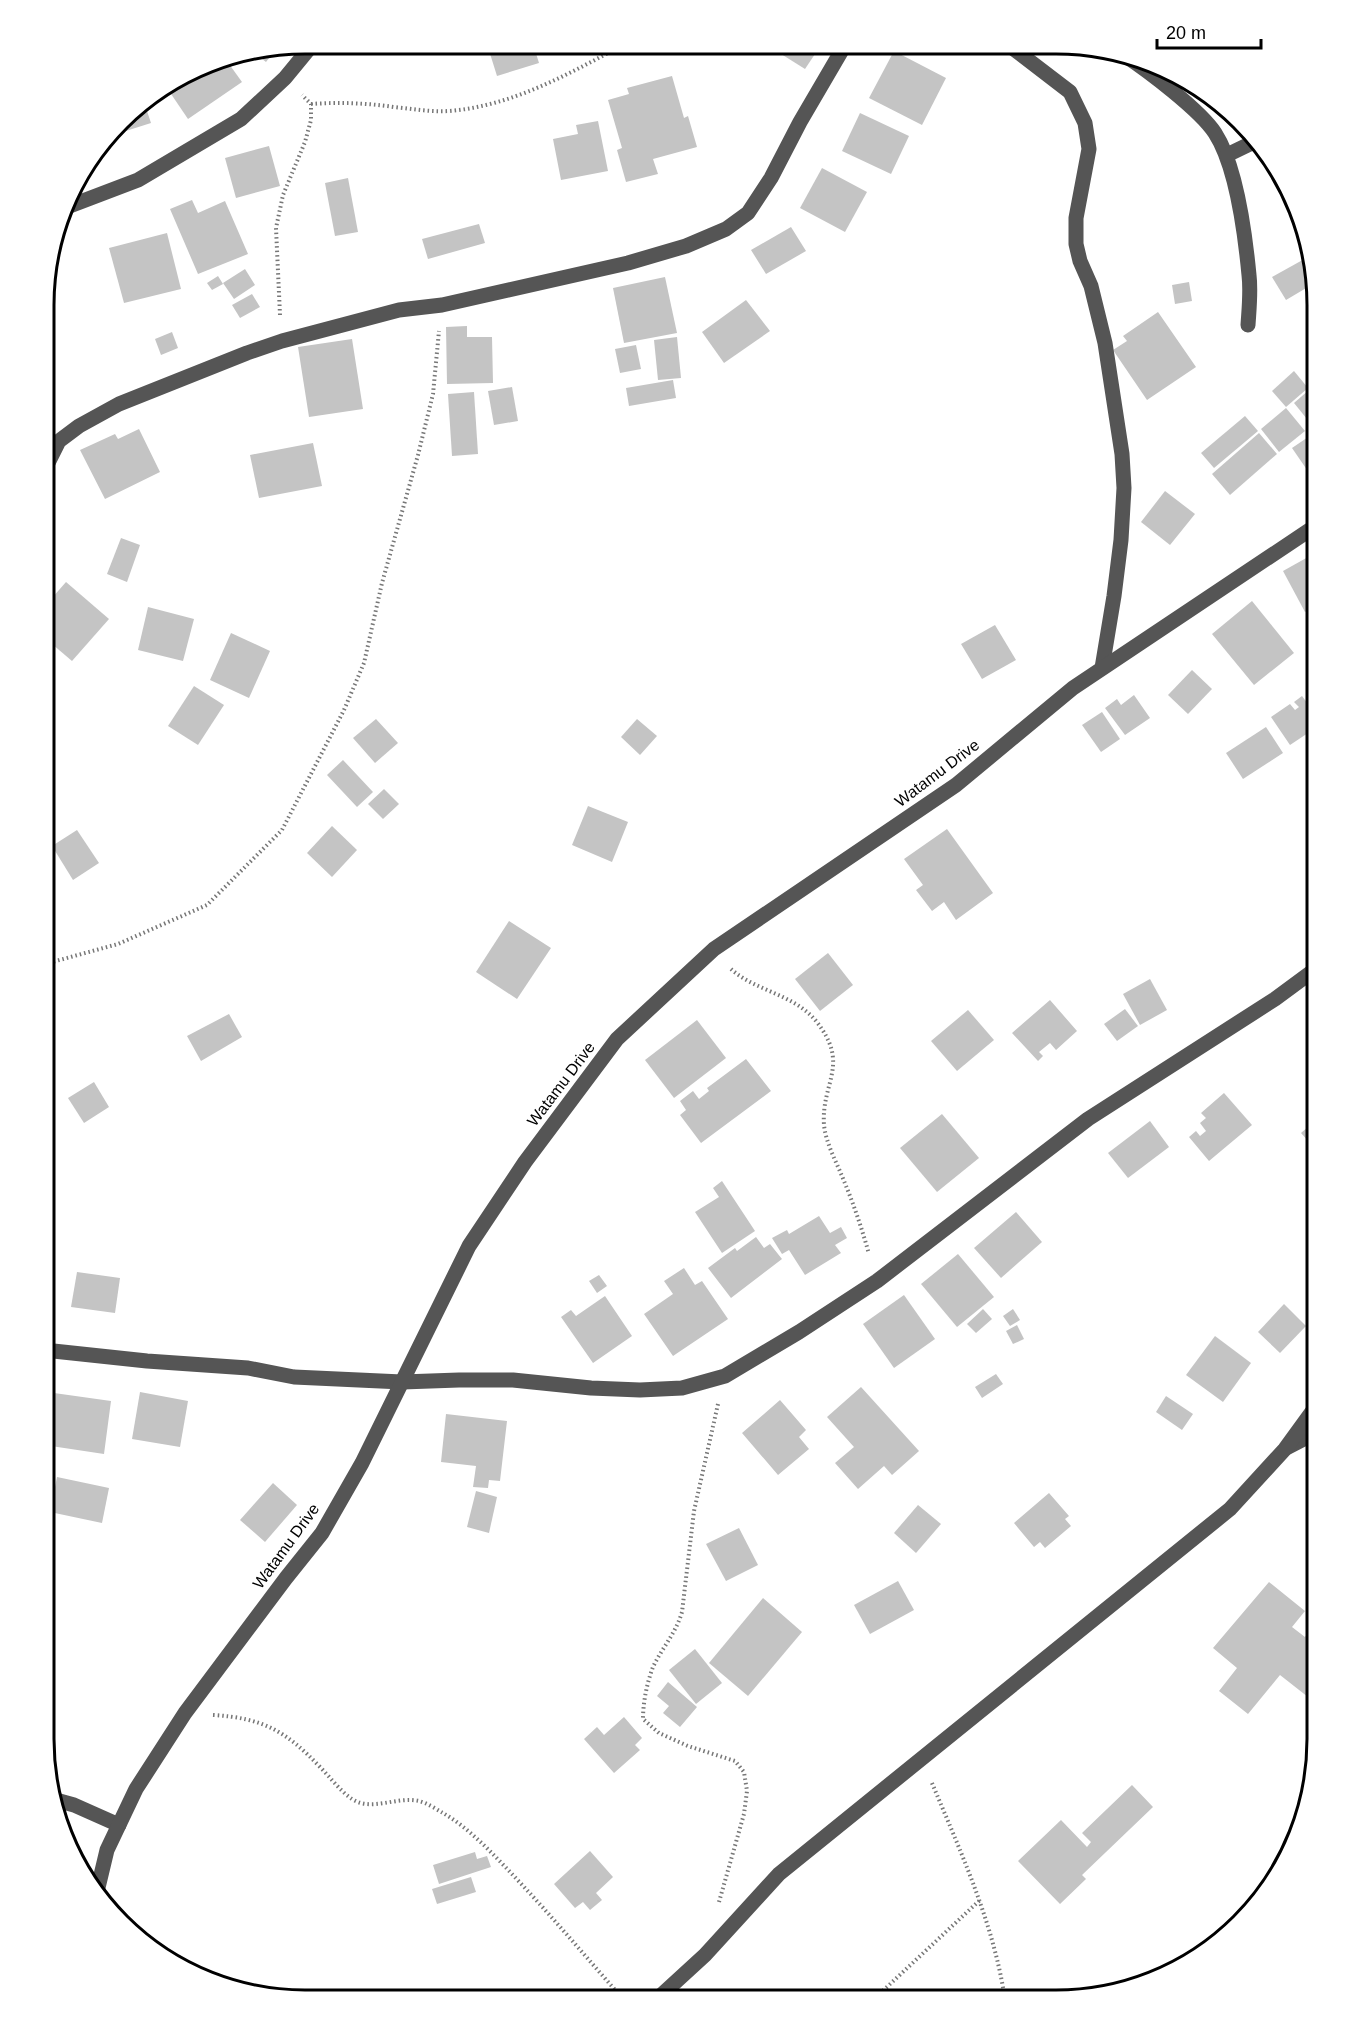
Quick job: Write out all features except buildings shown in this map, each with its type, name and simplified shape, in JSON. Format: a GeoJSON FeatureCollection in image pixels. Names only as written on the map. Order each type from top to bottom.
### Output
{"type":"FeatureCollection","features":[{"type":"Feature","properties":{"kind":"street"},"geometry":{"type":"LineString","coordinates":[[75,204],[138,180],[241,119],[285,78],[305,54]]}},
{"type":"Feature","properties":{"kind":"street"},"geometry":{"type":"LineString","coordinates":[[54,451],[59,441],[119,405],[180,379],[282,341],[399,310],[442,305],[628,263],[686,246],[726,229],[748,213],[771,178],[840,54]]}},
{"type":"Feature","properties":{"kind":"street"},"geometry":{"type":"LineString","coordinates":[[1020,54],[1070,92],[1085,123],[1089,149],[1076,218],[1076,244],[1080,261],[1091,286],[1105,344],[1122,454],[1124,488],[1121,540],[1102,668]]}},
{"type":"Feature","properties":{"kind":"street"},"geometry":{"type":"LineString","coordinates":[[1141,69],[1193,110],[1214,131],[1227,155],[1237,197],[1249,276],[1248,326]]}},
{"type":"Feature","properties":{"kind":"street"},"geometry":{"type":"LineString","coordinates":[[1227,155],[1249,144]]}},
{"type":"Feature","properties":{"kind":"street","name":"Watamu Drive"},"geometry":{"type":"LineString","coordinates":[[99,1883],[107,1851],[136,1789],[185,1713],[322,1533],[362,1463],[469,1246],[525,1162],[617,1039],[714,949],[956,785],[1073,688],[1307,532]]}},
{"type":"Feature","properties":{"kind":"street"},"geometry":{"type":"LineString","coordinates":[[54,1351],[147,1361],[248,1368],[294,1377],[402,1382],[513,1380],[591,1388],[640,1390],[682,1388],[725,1376],[799,1332],[877,1281],[1089,1119],[1275,999],[1307,975]]}},
{"type":"Feature","properties":{"kind":"street"},"geometry":{"type":"LineString","coordinates":[[667,1990],[705,1955],[779,1874],[1230,1509],[1285,1449],[1307,1419]]}},
{"type":"Feature","properties":{"kind":"street"},"geometry":{"type":"LineString","coordinates":[[1285,1449],[1307,1437]]}},
{"type":"Feature","properties":{"kind":"street"},"geometry":{"type":"LineString","coordinates":[[62,1802],[119,1825]]}},
{"type":"Feature","properties":{"kind":"path"},"geometry":{"type":"LineString","coordinates":[[311,104],[359,103],[423,111],[450,111],[483,105],[539,88],[605,54]]}},
{"type":"Feature","properties":{"kind":"path"},"geometry":{"type":"LineString","coordinates":[[282,341],[276,228],[283,195],[305,142],[311,120],[311,104],[285,78]]}},
{"type":"Feature","properties":{"kind":"path"},"geometry":{"type":"LineString","coordinates":[[54,962],[118,944],[207,905],[282,830],[344,710],[364,663],[382,583],[433,394],[442,305]]}},
{"type":"Feature","properties":{"kind":"path"},"geometry":{"type":"LineString","coordinates":[[714,949],[733,971],[797,1005],[815,1020],[829,1042],[833,1057],[833,1076],[826,1103],[824,1125],[855,1209],[877,1281]]}},
{"type":"Feature","properties":{"kind":"path"},"geometry":{"type":"LineString","coordinates":[[716,1913],[744,1815],[747,1791],[744,1772],[735,1761],[688,1746],[659,1733],[643,1719],[643,1708],[654,1666],[677,1628],[682,1612],[694,1511],[725,1376]]}},
{"type":"Feature","properties":{"kind":"path"},"geometry":{"type":"LineString","coordinates":[[185,1713],[236,1716],[263,1723],[303,1749],[349,1797],[360,1804],[374,1805],[392,1800],[419,1801],[446,1815],[501,1862],[615,1990]]}},
{"type":"Feature","properties":{"kind":"path"},"geometry":{"type":"LineString","coordinates":[[922,1758],[980,1900],[1003,1990]]}},
{"type":"Feature","properties":{"kind":"path"},"geometry":{"type":"LineString","coordinates":[[884,1990],[980,1900]]}}]}
